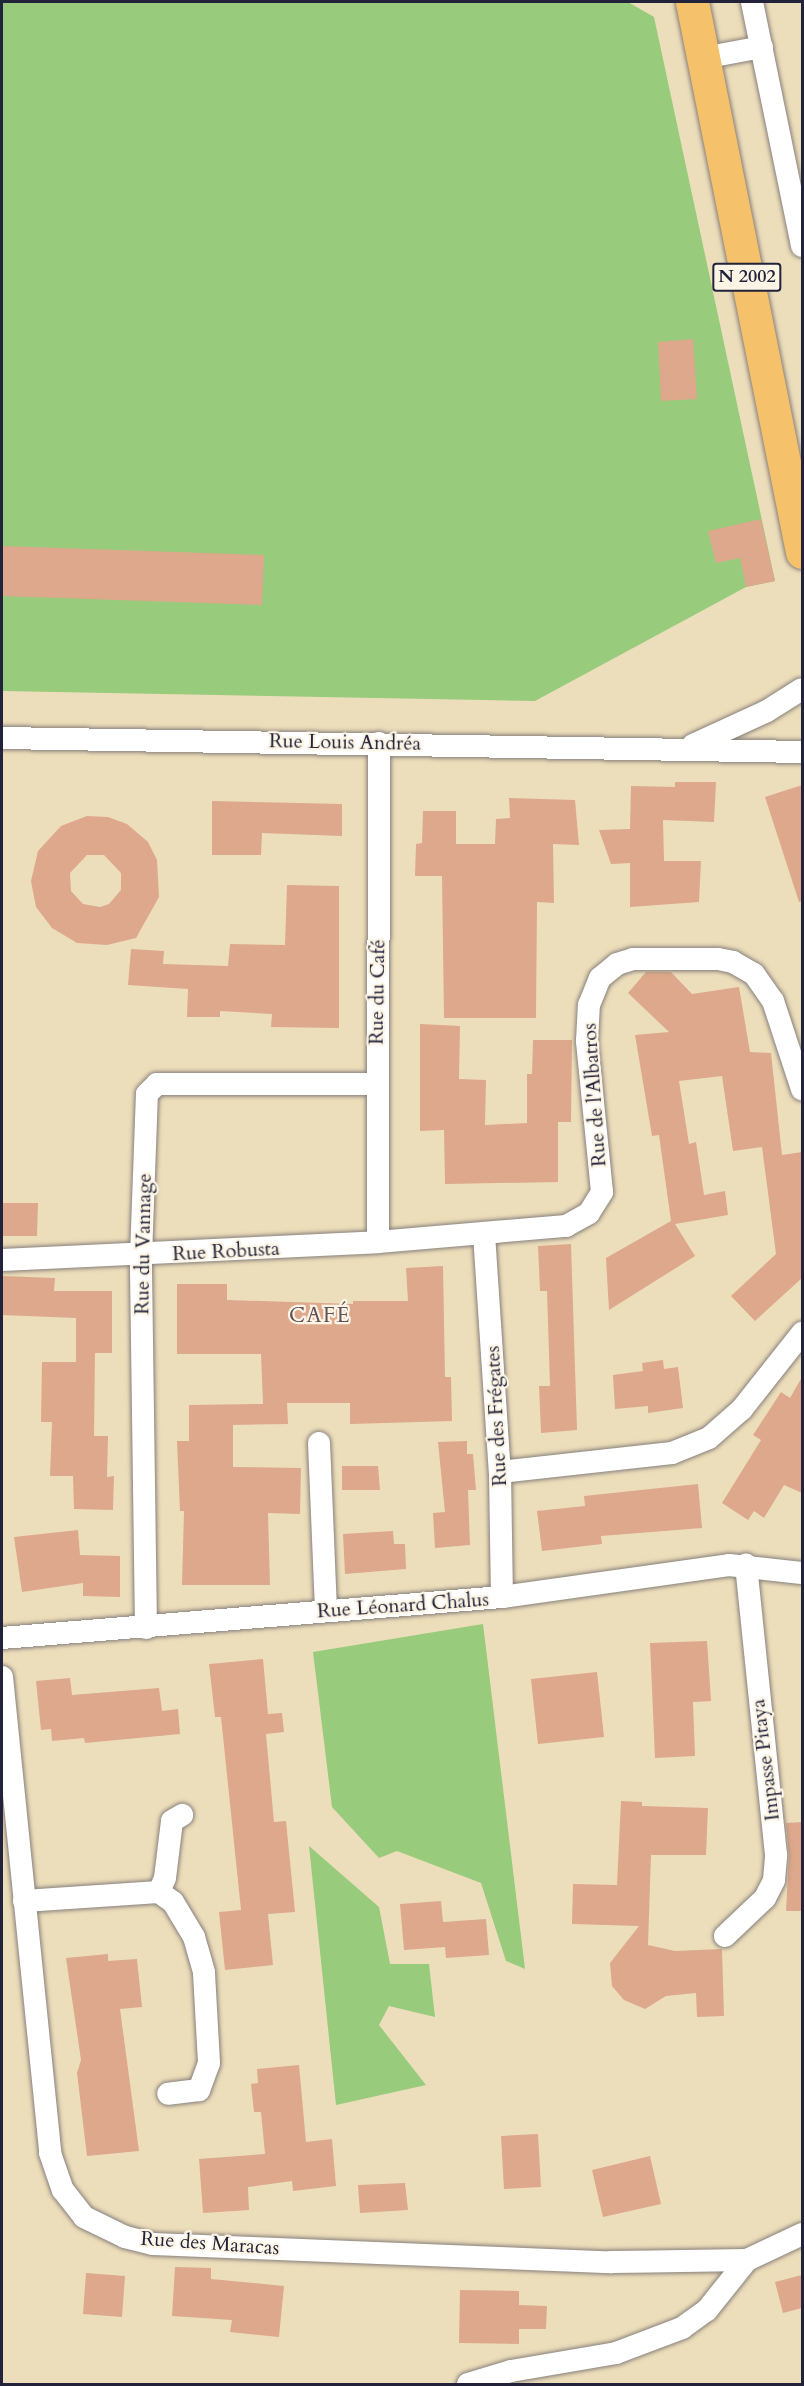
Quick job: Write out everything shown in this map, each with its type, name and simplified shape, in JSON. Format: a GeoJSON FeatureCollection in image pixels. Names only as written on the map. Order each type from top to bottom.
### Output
{"type":"FeatureCollection","features":[{"type":"Feature","properties":{"kind":"main road","name":"N 2002"},"geometry":{"type":"LineString","coordinates":[[692,2],[802,552]]}},
{"type":"Feature","properties":{"kind":"street"},"geometry":{"type":"LineString","coordinates":[[752,2],[802,246]]}},
{"type":"Feature","properties":{"kind":"street"},"geometry":{"type":"LineString","coordinates":[[702,58],[762,47]]}},
{"type":"Feature","properties":{"kind":"street","name":"Rue Louis Andréa"},"geometry":{"type":"LineString","coordinates":[[688,747],[767,711],[802,689]]}},
{"type":"Feature","properties":{"kind":"street","name":"Rue Louis Andréa"},"geometry":{"type":"LineString","coordinates":[[2,738],[688,747],[802,752]]}},
{"type":"Feature","properties":{"kind":"street","name":"Rue du Café"},"geometry":{"type":"LineString","coordinates":[[378,1242],[376,1084],[379,743]]}},
{"type":"Feature","properties":{"kind":"street","name":"Rue de l'Albatros"},"geometry":{"type":"LineString","coordinates":[[484,1234],[566,1226],[589,1213],[600,1200],[587,1022],[597,983],[617,964],[651,957],[718,959],[746,968],[764,985],[773,1001],[802,1089]]}},
{"type":"Feature","properties":{"kind":"street","name":"Rue du Vannage"},"geometry":{"type":"LineString","coordinates":[[146,1628],[141,1256],[150,1087],[376,1084]]}},
{"type":"Feature","properties":{"kind":"street","name":"Rue Robusta"},"geometry":{"type":"LineString","coordinates":[[2,1260],[141,1256],[484,1234]]}},
{"type":"Feature","properties":{"kind":"street","name":"Rue des Frégates"},"geometry":{"type":"LineString","coordinates":[[484,1234],[500,1472],[502,1598]]}},
{"type":"Feature","properties":{"kind":"street"},"geometry":{"type":"LineString","coordinates":[[500,1472],[672,1453],[709,1438],[742,1409],[802,1333]]}},
{"type":"Feature","properties":{"kind":"street"},"geometry":{"type":"LineString","coordinates":[[319,1443],[326,1610]]}},
{"type":"Feature","properties":{"kind":"street","name":"Rue Léonard Chalus"},"geometry":{"type":"LineString","coordinates":[[2,1638],[146,1628],[326,1610],[502,1598],[746,1565],[802,1573]]}},
{"type":"Feature","properties":{"kind":"street","name":"Impasse Pitaya"},"geometry":{"type":"LineString","coordinates":[[725,1936],[765,1898],[774,1880],[776,1855],[746,1565]]}},
{"type":"Feature","properties":{"kind":"street","name":"Rue des Maracas"},"geometry":{"type":"LineString","coordinates":[[2,1677],[50,2152],[63,2190],[84,2217],[125,2237],[153,2244],[611,2262],[747,2260]]}},
{"type":"Feature","properties":{"kind":"street"},"geometry":{"type":"LineString","coordinates":[[159,1892],[165,1878],[172,1821],[182,1815]]}},
{"type":"Feature","properties":{"kind":"street"},"geometry":{"type":"LineString","coordinates":[[24,1901],[159,1892],[173,1902],[194,1937],[204,1973],[209,2063],[199,2090],[168,2094]]}},
{"type":"Feature","properties":{"kind":"street"},"geometry":{"type":"LineString","coordinates":[[468,2385],[511,2371],[560,2366],[616,2353],[682,2328],[707,2310],[747,2260],[802,2234]]}},
{"type":"Feature","properties":{"kind":"green space"},"geometry":{"type":"Polygon","coordinates":[[[2,2],[628,2],[654,17],[775,581],[746,587],[535,701],[2,691],[2,2]]]}},
{"type":"Feature","properties":{"kind":"green space"},"geometry":{"type":"Polygon","coordinates":[[[483,1624],[525,1969],[506,1961],[481,1883],[397,1851],[379,1858],[332,1807],[313,1652],[483,1624]]]}},
{"type":"Feature","properties":{"kind":"green space"},"geometry":{"type":"Polygon","coordinates":[[[309,1846],[379,1907],[390,1964],[429,1964],[435,2017],[389,2006],[379,2025],[426,2085],[336,2105],[309,1846]]]}},
{"type":"Feature","properties":{"kind":"building"},"geometry":{"type":"Polygon","coordinates":[[[693,339],[697,399],[661,401],[658,342],[693,339]]]}},
{"type":"Feature","properties":{"kind":"building"},"geometry":{"type":"Polygon","coordinates":[[[761,519],[775,581],[746,587],[740,558],[716,563],[708,531],[761,519]]]}},
{"type":"Feature","properties":{"kind":"building"},"geometry":{"type":"Polygon","coordinates":[[[2,546],[264,555],[262,605],[2,596],[2,546]]]}},
{"type":"Feature","properties":{"kind":"building"},"geometry":{"type":"Polygon","coordinates":[[[675,782],[716,782],[714,822],[663,820],[664,861],[701,861],[699,902],[630,907],[630,863],[611,864],[599,830],[630,829],[631,786],[675,787],[675,782]]]}},
{"type":"Feature","properties":{"kind":"building"},"geometry":{"type":"Polygon","coordinates":[[[802,785],[802,901],[799,902],[765,797],[802,785]]]}},
{"type":"Feature","properties":{"kind":"building"},"geometry":{"type":"Polygon","coordinates":[[[509,798],[575,800],[579,845],[553,844],[554,903],[537,902],[536,1018],[444,1018],[442,876],[415,876],[416,844],[422,843],[423,811],[456,811],[456,844],[495,844],[496,819],[510,818],[509,798]]]}},
{"type":"Feature","properties":{"kind":"building"},"geometry":{"type":"Polygon","coordinates":[[[212,801],[342,804],[342,836],[262,833],[261,855],[212,855],[212,801]]]}},
{"type":"Feature","properties":{"kind":"building"},"geometry":{"type":"Polygon","coordinates":[[[87,816],[108,817],[127,824],[148,842],[157,860],[159,897],[136,938],[107,945],[77,943],[52,928],[36,907],[31,881],[38,851],[61,826],[87,816]],[[87,855],[70,873],[71,891],[83,904],[100,907],[109,904],[121,890],[121,873],[104,855],[87,855]]]}},
{"type":"Feature","properties":{"kind":"building"},"geometry":{"type":"Polygon","coordinates":[[[287,885],[339,886],[339,1028],[271,1027],[272,1014],[220,1011],[220,1017],[187,1017],[188,989],[128,985],[131,949],[164,951],[163,964],[228,966],[230,944],[285,945],[287,885]]]}},
{"type":"Feature","properties":{"kind":"building"},"geometry":{"type":"Polygon","coordinates":[[[646,972],[671,972],[692,994],[739,987],[750,1052],[771,1053],[782,1155],[802,1152],[802,1278],[755,1321],[731,1296],[776,1254],[762,1147],[733,1151],[722,1076],[679,1081],[689,1144],[696,1142],[704,1195],[725,1191],[728,1215],[675,1224],[695,1256],[609,1310],[606,1258],[671,1221],[659,1135],[652,1136],[635,1035],[669,1032],[628,993],[646,972]]]}},
{"type":"Feature","properties":{"kind":"building"},"geometry":{"type":"Polygon","coordinates":[[[420,1024],[460,1026],[459,1079],[486,1080],[485,1125],[527,1123],[527,1074],[532,1074],[533,1040],[572,1040],[571,1122],[558,1122],[558,1182],[445,1184],[444,1130],[420,1131],[420,1024]]]}},
{"type":"Feature","properties":{"kind":"building"},"geometry":{"type":"Polygon","coordinates":[[[2,1203],[38,1203],[37,1236],[2,1236],[2,1203]]]}},
{"type":"Feature","properties":{"kind":"building"},"geometry":{"type":"Polygon","coordinates":[[[571,1244],[577,1430],[541,1433],[539,1386],[550,1386],[547,1291],[540,1291],[538,1246],[571,1244]]]}},
{"type":"Feature","properties":{"kind":"building"},"geometry":{"type":"Polygon","coordinates":[[[443,1266],[445,1377],[451,1377],[452,1421],[350,1424],[350,1403],[287,1403],[288,1424],[233,1425],[233,1467],[301,1468],[300,1514],[268,1513],[270,1585],[182,1585],[184,1511],[180,1511],[177,1441],[189,1441],[189,1405],[263,1404],[261,1354],[177,1354],[177,1284],[227,1284],[227,1300],[353,1304],[353,1301],[408,1301],[406,1268],[443,1266]]]}},
{"type":"Feature","properties":{"kind":"building"},"geometry":{"type":"Polygon","coordinates":[[[2,1276],[55,1278],[54,1291],[112,1291],[112,1353],[95,1353],[94,1436],[108,1436],[107,1477],[114,1476],[113,1510],[74,1509],[73,1476],[50,1476],[52,1422],[41,1422],[42,1362],[76,1362],[76,1318],[2,1315],[2,1276]]]}},
{"type":"Feature","properties":{"kind":"building"},"geometry":{"type":"Polygon","coordinates":[[[663,1360],[664,1369],[678,1367],[683,1408],[648,1413],[648,1406],[615,1409],[613,1375],[643,1371],[642,1363],[663,1360]]]}},
{"type":"Feature","properties":{"kind":"building"},"geometry":{"type":"Polygon","coordinates":[[[802,1377],[802,1493],[784,1485],[764,1518],[754,1511],[748,1520],[722,1503],[761,1440],[753,1435],[781,1392],[790,1398],[802,1377]]]}},
{"type":"Feature","properties":{"kind":"building"},"geometry":{"type":"Polygon","coordinates":[[[467,1441],[467,1454],[473,1454],[476,1490],[468,1490],[470,1545],[435,1548],[433,1513],[445,1512],[438,1442],[467,1441]]]}},
{"type":"Feature","properties":{"kind":"building"},"geometry":{"type":"Polygon","coordinates":[[[342,1466],[378,1466],[380,1490],[342,1490],[342,1466]]]}},
{"type":"Feature","properties":{"kind":"building"},"geometry":{"type":"Polygon","coordinates":[[[698,1484],[702,1528],[601,1536],[602,1544],[542,1551],[537,1511],[585,1506],[584,1496],[698,1484]]]}},
{"type":"Feature","properties":{"kind":"building"},"geometry":{"type":"Polygon","coordinates":[[[78,1530],[80,1555],[120,1556],[120,1597],[83,1596],[83,1583],[22,1592],[14,1537],[78,1530]]]}},
{"type":"Feature","properties":{"kind":"building"},"geometry":{"type":"Polygon","coordinates":[[[393,1531],[394,1544],[405,1544],[406,1569],[345,1574],[343,1534],[393,1531]]]}},
{"type":"Feature","properties":{"kind":"building"},"geometry":{"type":"Polygon","coordinates":[[[707,1641],[711,1701],[693,1702],[695,1756],[655,1758],[650,1643],[707,1641]]]}},
{"type":"Feature","properties":{"kind":"building"},"geometry":{"type":"Polygon","coordinates":[[[263,1659],[268,1714],[282,1713],[284,1732],[266,1734],[274,1822],[286,1821],[295,1912],[268,1914],[273,1965],[225,1970],[219,1912],[241,1910],[221,1717],[215,1717],[209,1664],[263,1659]]]}},
{"type":"Feature","properties":{"kind":"building"},"geometry":{"type":"Polygon","coordinates":[[[597,1672],[604,1737],[538,1744],[531,1679],[597,1672]]]}},
{"type":"Feature","properties":{"kind":"building"},"geometry":{"type":"Polygon","coordinates":[[[70,1678],[72,1695],[159,1688],[162,1711],[178,1709],[180,1734],[85,1743],[84,1738],[52,1741],[51,1729],[41,1730],[36,1681],[70,1678]]]}},
{"type":"Feature","properties":{"kind":"building"},"geometry":{"type":"Polygon","coordinates":[[[621,1801],[642,1802],[642,1806],[708,1808],[706,1855],[651,1855],[648,1945],[675,1951],[722,1949],[724,2016],[697,2017],[696,1993],[666,1996],[645,2009],[624,2000],[612,1986],[610,1963],[639,1926],[572,1924],[573,1884],[617,1885],[621,1801]]]}},
{"type":"Feature","properties":{"kind":"building"},"geometry":{"type":"Polygon","coordinates":[[[802,1822],[802,1911],[786,1911],[789,1856],[786,1823],[802,1822]]]}},
{"type":"Feature","properties":{"kind":"building"},"geometry":{"type":"Polygon","coordinates":[[[441,1901],[443,1922],[486,1919],[489,1955],[446,1958],[445,1947],[404,1950],[400,1904],[441,1901]]]}},
{"type":"Feature","properties":{"kind":"building"},"geometry":{"type":"Polygon","coordinates":[[[108,1954],[108,1961],[137,1959],[142,2007],[120,2009],[139,2151],[87,2156],[77,2073],[81,2060],[66,1958],[108,1954]]]}},
{"type":"Feature","properties":{"kind":"building"},"geometry":{"type":"Polygon","coordinates":[[[299,2065],[306,2142],[332,2139],[336,2186],[293,2191],[292,2181],[248,2187],[249,2210],[203,2213],[199,2159],[265,2154],[261,2112],[254,2112],[251,2084],[258,2083],[257,2069],[299,2065]]]}},
{"type":"Feature","properties":{"kind":"building"},"geometry":{"type":"Polygon","coordinates":[[[538,2134],[541,2187],[504,2189],[501,2136],[538,2134]]]}},
{"type":"Feature","properties":{"kind":"building"},"geometry":{"type":"Polygon","coordinates":[[[650,2156],[661,2204],[603,2217],[592,2170],[650,2156]]]}},
{"type":"Feature","properties":{"kind":"building"},"geometry":{"type":"Polygon","coordinates":[[[405,2183],[408,2210],[360,2213],[358,2185],[405,2183]]]}},
{"type":"Feature","properties":{"kind":"building"},"geometry":{"type":"Polygon","coordinates":[[[175,2267],[211,2268],[211,2279],[284,2286],[279,2337],[230,2332],[232,2320],[172,2316],[175,2267]]]}},
{"type":"Feature","properties":{"kind":"building"},"geometry":{"type":"Polygon","coordinates":[[[86,2273],[125,2276],[122,2317],[83,2314],[86,2273]]]}},
{"type":"Feature","properties":{"kind":"building"},"geometry":{"type":"Polygon","coordinates":[[[802,2275],[802,2308],[783,2313],[775,2282],[802,2275]]]}},
{"type":"Feature","properties":{"kind":"building"},"geometry":{"type":"Polygon","coordinates":[[[460,2290],[519,2291],[519,2305],[547,2306],[546,2329],[519,2329],[519,2344],[459,2343],[460,2290]]]}},
{"type":"Feature","properties":{"kind":"district","name":"CAFÉ"},"geometry":{"type":"Point","coordinates":[320,1316]}}]}
